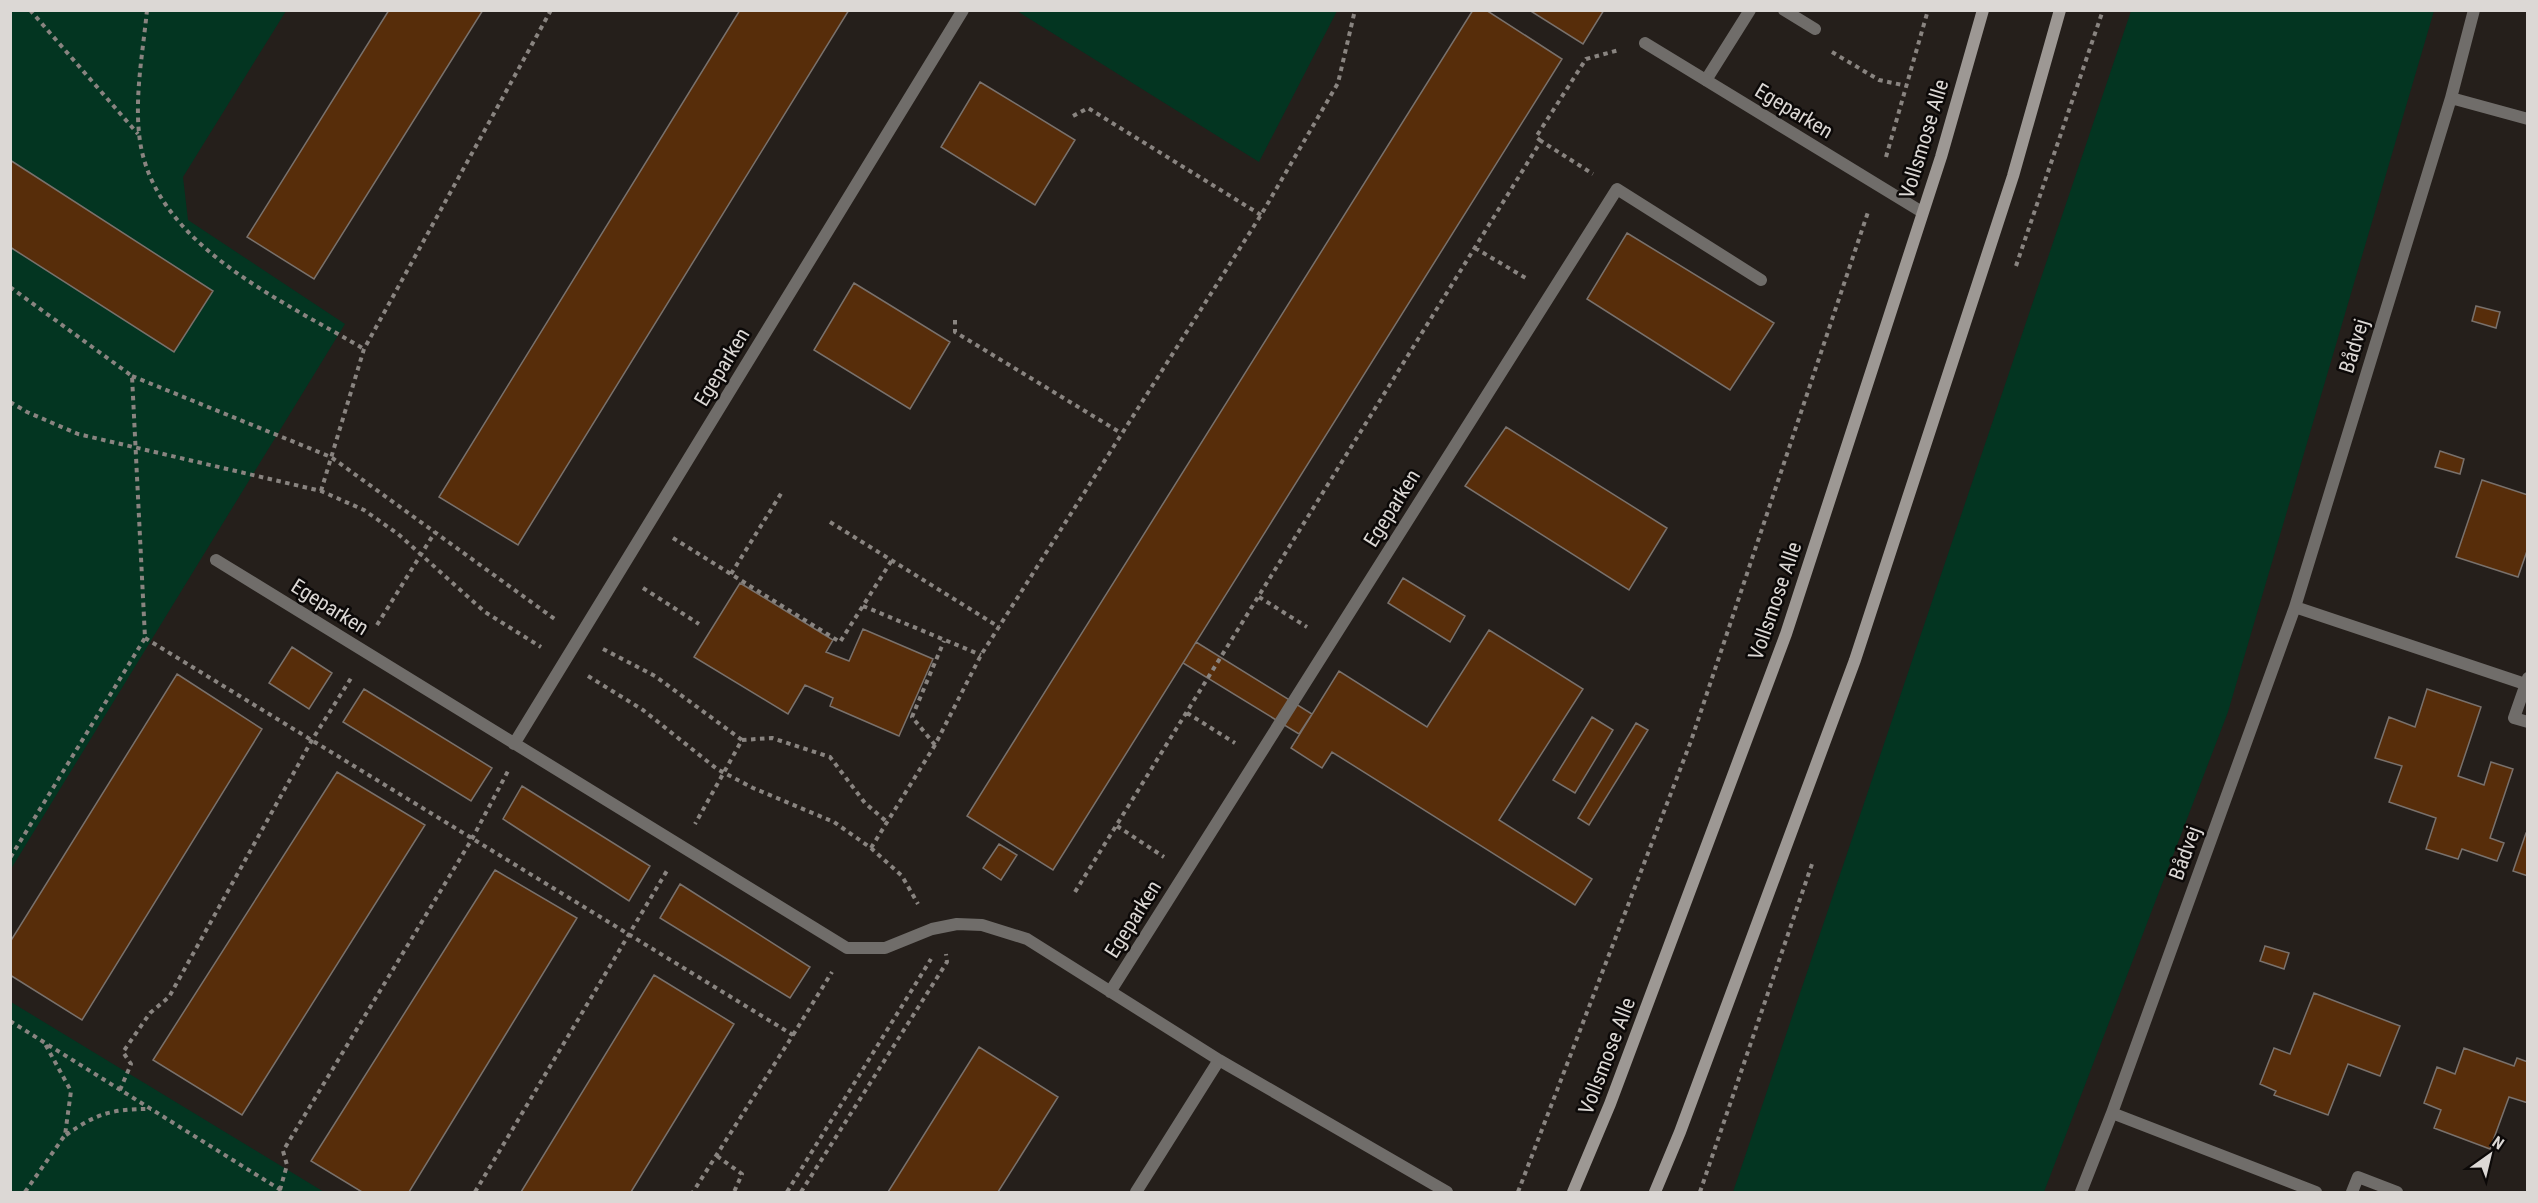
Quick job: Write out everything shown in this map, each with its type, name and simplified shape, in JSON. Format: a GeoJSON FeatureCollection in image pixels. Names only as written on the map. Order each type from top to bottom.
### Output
{"type":"FeatureCollection","features":[{"type":"Feature","properties":{"kind":"street","name":"Egeparken"},"geometry":{"type":"LineString","coordinates":[[514,744],[963,10]]}},
{"type":"Feature","properties":{"kind":"street"},"geometry":{"type":"LineString","coordinates":[[1706,80],[1750,10]]}},
{"type":"Feature","properties":{"kind":"street"},"geometry":{"type":"LineString","coordinates":[[1784,10],[1815,29]]}},
{"type":"Feature","properties":{"kind":"street","name":"Vollsmose Alle"},"geometry":{"type":"LineString","coordinates":[[1573,1192],[1610,1104],[1786,634],[1922,213],[1983,10]]}},
{"type":"Feature","properties":{"kind":"street"},"geometry":{"type":"LineString","coordinates":[[1655,1192],[1688,1110],[1856,660],[2013,176],[2060,10]]}},
{"type":"Feature","properties":{"kind":"street","name":"Bådvej"},"geometry":{"type":"LineString","coordinates":[[2081,1192],[2112,1113],[2295,607],[2451,98],[2474,10]]}},
{"type":"Feature","properties":{"kind":"street","name":"Egeparken"},"geometry":{"type":"LineString","coordinates":[[1645,43],[1922,213]]}},
{"type":"Feature","properties":{"kind":"street"},"geometry":{"type":"LineString","coordinates":[[2451,98],[2528,119]]}},
{"type":"Feature","properties":{"kind":"street","name":"Egeparken"},"geometry":{"type":"LineString","coordinates":[[1110,992],[1617,189]]}},
{"type":"Feature","properties":{"kind":"street"},"geometry":{"type":"LineString","coordinates":[[1617,189],[1761,280]]}},
{"type":"Feature","properties":{"kind":"street","name":"Egeparken"},"geometry":{"type":"LineString","coordinates":[[216,560],[847,948],[885,948],[932,929],[957,924],[982,925],[1027,939],[1219,1060],[1447,1192]]}},
{"type":"Feature","properties":{"kind":"street"},"geometry":{"type":"LineString","coordinates":[[2295,607],[2526,681],[2514,718],[2528,722]]}},
{"type":"Feature","properties":{"kind":"street"},"geometry":{"type":"LineString","coordinates":[[1136,1192],[1219,1060]]}},
{"type":"Feature","properties":{"kind":"street"},"geometry":{"type":"LineString","coordinates":[[2112,1113],[2316,1192]]}},
{"type":"Feature","properties":{"kind":"street"},"geometry":{"type":"LineString","coordinates":[[2352,1192],[2358,1177],[2397,1192]]}},
{"type":"Feature","properties":{"kind":"path"},"geometry":{"type":"LineString","coordinates":[[30,10],[139,135]]}},
{"type":"Feature","properties":{"kind":"path"},"geometry":{"type":"LineString","coordinates":[[147,10],[138,89],[139,135],[149,172],[166,208],[192,238],[240,275],[364,349]]}},
{"type":"Feature","properties":{"kind":"path"},"geometry":{"type":"LineString","coordinates":[[321,491],[364,349],[551,10]]}},
{"type":"Feature","properties":{"kind":"path"},"geometry":{"type":"LineString","coordinates":[[871,849],[935,745],[981,655],[1261,215],[1338,83],[1355,10]]}},
{"type":"Feature","properties":{"kind":"path"},"geometry":{"type":"LineString","coordinates":[[1518,1192],[1691,741],[1878,185],[1928,10]]}},
{"type":"Feature","properties":{"kind":"path"},"geometry":{"type":"LineString","coordinates":[[1815,29],[1822,45],[1879,80],[1906,86]]}},
{"type":"Feature","properties":{"kind":"path"},"geometry":{"type":"LineString","coordinates":[[1586,58],[1536,137],[1617,189]]}},
{"type":"Feature","properties":{"kind":"path"},"geometry":{"type":"LineString","coordinates":[[1074,116],[1088,108],[1261,215]]}},
{"type":"Feature","properties":{"kind":"path"},"geometry":{"type":"LineString","coordinates":[[1075,892],[1541,141]]}},
{"type":"Feature","properties":{"kind":"path"},"geometry":{"type":"LineString","coordinates":[[1475,248],[1551,294]]}},
{"type":"Feature","properties":{"kind":"path"},"geometry":{"type":"LineString","coordinates":[[10,287],[132,376],[331,457]]}},
{"type":"Feature","properties":{"kind":"path"},"geometry":{"type":"LineString","coordinates":[[955,320],[955,332],[1121,433]]}},
{"type":"Feature","properties":{"kind":"path"},"geometry":{"type":"LineString","coordinates":[[10,858],[145,638],[132,376]]}},
{"type":"Feature","properties":{"kind":"path"},"geometry":{"type":"LineString","coordinates":[[10,402],[27,412],[78,434],[321,491],[364,510],[398,534],[484,612],[643,710],[717,769],[753,788],[834,822],[871,849],[902,876],[932,929],[946,947],[947,962],[801,1192]]}},
{"type":"Feature","properties":{"kind":"path"},"geometry":{"type":"LineString","coordinates":[[731,574],[782,492]]}},
{"type":"Feature","properties":{"kind":"path"},"geometry":{"type":"LineString","coordinates":[[830,522],[999,627]]}},
{"type":"Feature","properties":{"kind":"path"},"geometry":{"type":"LineString","coordinates":[[650,523],[840,642],[892,560]]}},
{"type":"Feature","properties":{"kind":"path"},"geometry":{"type":"LineString","coordinates":[[367,653],[376,626],[435,532]]}},
{"type":"Feature","properties":{"kind":"path"},"geometry":{"type":"LineString","coordinates":[[619,573],[699,624]]}},
{"type":"Feature","properties":{"kind":"path"},"geometry":{"type":"LineString","coordinates":[[1259,597],[1331,642]]}},
{"type":"Feature","properties":{"kind":"path"},"geometry":{"type":"LineString","coordinates":[[863,606],[981,655]]}},
{"type":"Feature","properties":{"kind":"path"},"geometry":{"type":"LineString","coordinates":[[145,638],[793,1035]]}},
{"type":"Feature","properties":{"kind":"path"},"geometry":{"type":"LineString","coordinates":[[935,745],[912,717],[944,640]]}},
{"type":"Feature","properties":{"kind":"path"},"geometry":{"type":"LineString","coordinates":[[120,1090],[131,1064],[123,1052],[150,1013],[169,997],[312,740],[348,683]]}},
{"type":"Feature","properties":{"kind":"path"},"geometry":{"type":"LineString","coordinates":[[1188,713],[1258,758]]}},
{"type":"Feature","properties":{"kind":"path"},"geometry":{"type":"LineString","coordinates":[[742,740],[772,738],[830,757],[865,803],[887,822]]}},
{"type":"Feature","properties":{"kind":"path"},"geometry":{"type":"LineString","coordinates":[[10,1021],[282,1191],[287,1165],[283,1151],[472,839],[506,777]]}},
{"type":"Feature","properties":{"kind":"path"},"geometry":{"type":"LineString","coordinates":[[1117,826],[1186,872]]}},
{"type":"Feature","properties":{"kind":"path"},"geometry":{"type":"LineString","coordinates":[[475,1192],[663,877]]}},
{"type":"Feature","properties":{"kind":"path"},"geometry":{"type":"LineString","coordinates":[[787,1192],[932,961],[932,929]]}},
{"type":"Feature","properties":{"kind":"path"},"geometry":{"type":"LineString","coordinates":[[693,1192],[827,980]]}},
{"type":"Feature","properties":{"kind":"path"},"geometry":{"type":"LineString","coordinates":[[44,1042],[71,1091],[65,1135]]}},
{"type":"Feature","properties":{"kind":"path"},"geometry":{"type":"LineString","coordinates":[[25,1192],[65,1135],[92,1117],[122,1109],[151,1109]]}},
{"type":"Feature","properties":{"kind":"path"},"geometry":{"type":"LineString","coordinates":[[717,1155],[742,1174],[734,1192]]}},
{"type":"Feature","properties":{"kind":"green space"},"geometry":{"type":"Polygon","coordinates":[[[11,11],[286,11],[183,177],[188,220],[345,324],[11,869],[11,11]]]}},
{"type":"Feature","properties":{"kind":"green space"},"geometry":{"type":"Polygon","coordinates":[[[1017,11],[1337,11],[1259,162],[1017,11]]]}},
{"type":"Feature","properties":{"kind":"green space"},"geometry":{"type":"Polygon","coordinates":[[[2131,11],[2434,11],[2228,712],[2044,1192],[1733,1192],[2131,11]]]}},
{"type":"Feature","properties":{"kind":"green space"},"geometry":{"type":"Polygon","coordinates":[[[11,1002],[324,1192],[11,1192],[11,1002]]]}},
{"type":"Feature","properties":{"kind":"building"},"geometry":{"type":"Polygon","coordinates":[[[389,10],[483,10],[314,279],[247,237],[389,10]]]}},
{"type":"Feature","properties":{"kind":"building"},"geometry":{"type":"Polygon","coordinates":[[[740,10],[849,10],[518,545],[439,497],[740,10]]]}},
{"type":"Feature","properties":{"kind":"building"},"geometry":{"type":"Polygon","coordinates":[[[1473,10],[1486,10],[1562,59],[1053,870],[967,816],[1473,10]]]}},
{"type":"Feature","properties":{"kind":"building"},"geometry":{"type":"Polygon","coordinates":[[[1529,10],[1604,10],[1583,44],[1529,10]]]}},
{"type":"Feature","properties":{"kind":"building"},"geometry":{"type":"Polygon","coordinates":[[[980,82],[1075,140],[1035,205],[941,147],[980,82]]]}},
{"type":"Feature","properties":{"kind":"building"},"geometry":{"type":"Polygon","coordinates":[[[10,160],[213,291],[174,352],[10,247],[10,160]]]}},
{"type":"Feature","properties":{"kind":"building"},"geometry":{"type":"Polygon","coordinates":[[[1627,233],[1774,323],[1730,390],[1587,299],[1627,233]]]}},
{"type":"Feature","properties":{"kind":"building"},"geometry":{"type":"Polygon","coordinates":[[[854,283],[950,342],[910,409],[814,350],[854,283]]]}},
{"type":"Feature","properties":{"kind":"building"},"geometry":{"type":"Polygon","coordinates":[[[2476,306],[2500,312],[2496,328],[2472,321],[2476,306]]]}},
{"type":"Feature","properties":{"kind":"building"},"geometry":{"type":"Polygon","coordinates":[[[1506,427],[1667,528],[1629,590],[1465,486],[1506,427]]]}},
{"type":"Feature","properties":{"kind":"building"},"geometry":{"type":"Polygon","coordinates":[[[2440,451],[2464,459],[2460,474],[2435,467],[2440,451]]]}},
{"type":"Feature","properties":{"kind":"building"},"geometry":{"type":"Polygon","coordinates":[[[2482,480],[2528,495],[2528,548],[2518,577],[2456,557],[2482,480]]]}},
{"type":"Feature","properties":{"kind":"building"},"geometry":{"type":"Polygon","coordinates":[[[1403,578],[1465,616],[1450,642],[1388,603],[1403,578]]]}},
{"type":"Feature","properties":{"kind":"building"},"geometry":{"type":"Polygon","coordinates":[[[740,583],[833,640],[826,652],[849,661],[863,629],[933,659],[899,736],[830,706],[833,698],[805,685],[788,714],[694,657],[740,583]]]}},
{"type":"Feature","properties":{"kind":"building"},"geometry":{"type":"Polygon","coordinates":[[[1489,630],[1583,689],[1499,820],[1592,879],[1575,905],[1332,752],[1322,768],[1291,748],[1339,671],[1427,727],[1489,630]]]}},
{"type":"Feature","properties":{"kind":"building"},"geometry":{"type":"Polygon","coordinates":[[[1196,642],[1312,714],[1299,734],[1183,663],[1196,642]]]}},
{"type":"Feature","properties":{"kind":"building"},"geometry":{"type":"Polygon","coordinates":[[[292,647],[332,673],[309,709],[269,683],[292,647]]]}},
{"type":"Feature","properties":{"kind":"building"},"geometry":{"type":"Polygon","coordinates":[[[177,674],[262,729],[82,1020],[10,975],[10,942],[177,674]]]}},
{"type":"Feature","properties":{"kind":"building"},"geometry":{"type":"Polygon","coordinates":[[[364,689],[492,768],[471,801],[343,722],[364,689]]]}},
{"type":"Feature","properties":{"kind":"building"},"geometry":{"type":"Polygon","coordinates":[[[2427,689],[2481,707],[2458,776],[2484,785],[2491,762],[2513,769],[2490,838],[2504,843],[2497,861],[2462,849],[2458,859],[2426,849],[2436,818],[2389,802],[2402,766],[2375,758],[2389,717],[2415,727],[2427,689]]]}},
{"type":"Feature","properties":{"kind":"building"},"geometry":{"type":"Polygon","coordinates":[[[1592,717],[1613,730],[1575,793],[1553,780],[1592,717]]]}},
{"type":"Feature","properties":{"kind":"building"},"geometry":{"type":"Polygon","coordinates":[[[1636,723],[1648,730],[1589,825],[1578,818],[1636,723]]]}},
{"type":"Feature","properties":{"kind":"building"},"geometry":{"type":"Polygon","coordinates":[[[337,772],[425,825],[242,1115],[153,1060],[337,772]]]}},
{"type":"Feature","properties":{"kind":"building"},"geometry":{"type":"Polygon","coordinates":[[[522,786],[650,866],[629,901],[503,819],[522,786]]]}},
{"type":"Feature","properties":{"kind":"building"},"geometry":{"type":"Polygon","coordinates":[[[2526,833],[2528,833],[2528,876],[2513,871],[2526,833]]]}},
{"type":"Feature","properties":{"kind":"building"},"geometry":{"type":"Polygon","coordinates":[[[999,844],[1017,855],[1001,880],[983,868],[999,844]]]}},
{"type":"Feature","properties":{"kind":"building"},"geometry":{"type":"Polygon","coordinates":[[[495,870],[577,918],[409,1192],[362,1192],[311,1161],[495,870]]]}},
{"type":"Feature","properties":{"kind":"building"},"geometry":{"type":"Polygon","coordinates":[[[680,884],[810,967],[790,998],[660,918],[680,884]]]}},
{"type":"Feature","properties":{"kind":"building"},"geometry":{"type":"Polygon","coordinates":[[[2265,946],[2289,953],[2284,969],[2260,961],[2265,946]]]}},
{"type":"Feature","properties":{"kind":"building"},"geometry":{"type":"Polygon","coordinates":[[[654,975],[734,1024],[631,1192],[521,1192],[654,975]]]}},
{"type":"Feature","properties":{"kind":"building"},"geometry":{"type":"Polygon","coordinates":[[[2314,993],[2400,1026],[2380,1076],[2348,1064],[2328,1115],[2274,1095],[2276,1091],[2260,1084],[2274,1048],[2290,1054],[2314,993]]]}},
{"type":"Feature","properties":{"kind":"building"},"geometry":{"type":"Polygon","coordinates":[[[979,1047],[1058,1097],[998,1192],[888,1192],[979,1047]]]}},
{"type":"Feature","properties":{"kind":"building"},"geometry":{"type":"Polygon","coordinates":[[[2464,1048],[2514,1066],[2517,1058],[2528,1062],[2528,1103],[2509,1097],[2490,1149],[2434,1128],[2441,1110],[2424,1103],[2437,1067],[2455,1074],[2464,1048]]]}}]}
